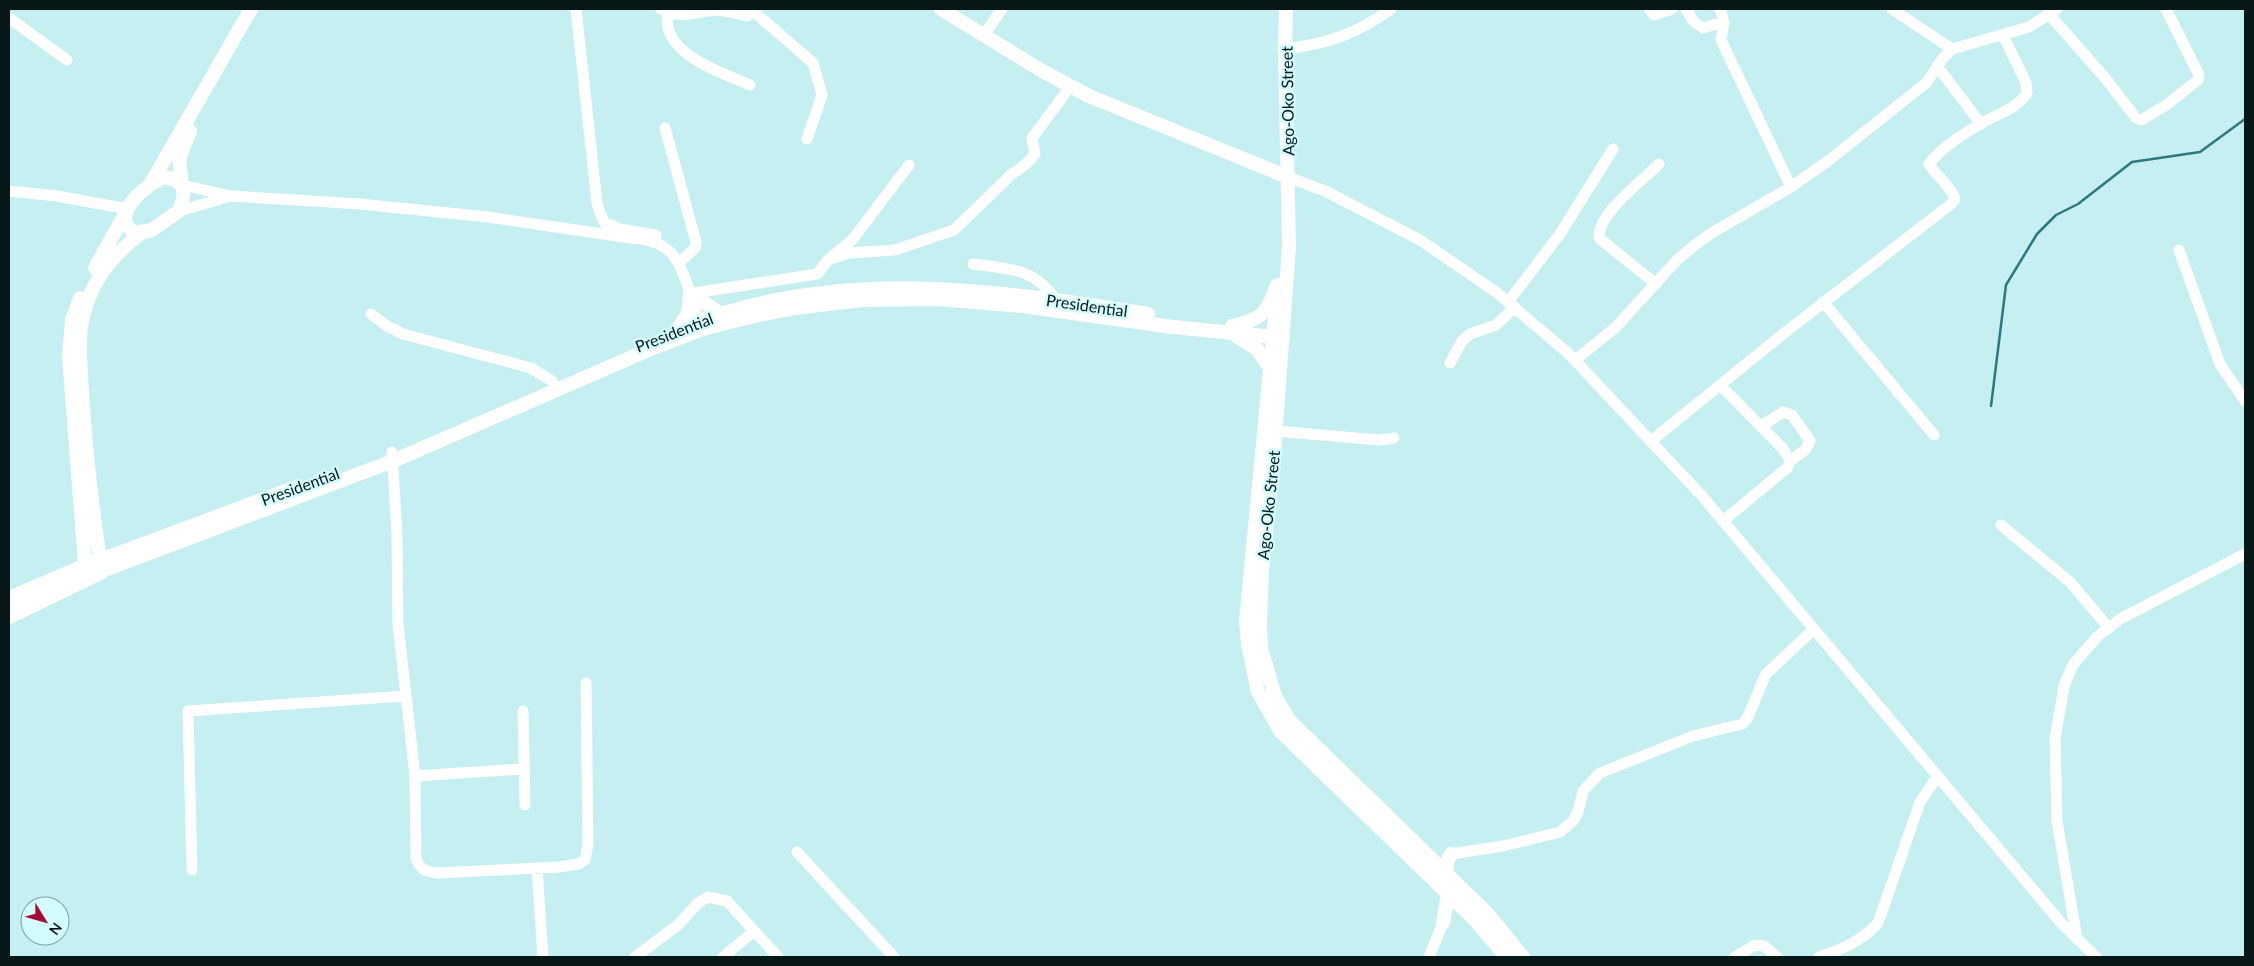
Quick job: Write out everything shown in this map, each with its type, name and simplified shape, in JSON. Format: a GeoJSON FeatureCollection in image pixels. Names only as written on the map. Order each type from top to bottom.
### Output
{"type":"FeatureCollection","features":[{"type":"Feature","properties":{"kind":"highway"},"geometry":{"type":"LineString","coordinates":[[9,599],[101,565]]}},
{"type":"Feature","properties":{"kind":"highway"},"geometry":{"type":"LineString","coordinates":[[9,616],[85,572]]}},
{"type":"Feature","properties":{"kind":"main road"},"geometry":{"type":"LineString","coordinates":[[85,572],[71,392],[69,338],[72,320],[82,293],[126,212],[151,183],[251,9]]}},
{"type":"Feature","properties":{"kind":"main road"},"geometry":{"type":"LineString","coordinates":[[126,212],[125,224],[135,233],[152,230],[179,211],[184,195],[179,160],[182,148],[261,9]]}},
{"type":"Feature","properties":{"kind":"main road"},"geometry":{"type":"LineString","coordinates":[[942,9],[1070,87],[1106,104],[1283,170]]}},
{"type":"Feature","properties":{"kind":"main road"},"geometry":{"type":"LineString","coordinates":[[956,9],[1047,66],[1090,89],[1283,170]]}},
{"type":"Feature","properties":{"kind":"main road"},"geometry":{"type":"LineString","coordinates":[[1279,9],[1283,170],[1277,285],[1278,333],[1270,368],[1246,621],[1248,644],[1258,692],[1281,732],[1448,894],[1477,916],[1523,957]]}},
{"type":"Feature","properties":{"kind":"main road","name":"Ago-Oko Street"},"geometry":{"type":"LineString","coordinates":[[1286,9],[1283,170],[1289,247],[1278,333],[1276,431],[1262,571],[1261,648],[1275,696],[1289,720],[1447,875],[1477,916]]}},
{"type":"Feature","properties":{"kind":"main road"},"geometry":{"type":"LineString","coordinates":[[151,183],[165,177],[177,179],[182,185]]}},
{"type":"Feature","properties":{"kind":"main road"},"geometry":{"type":"LineString","coordinates":[[143,232],[110,260],[91,293],[82,322],[80,359],[87,464],[94,531],[101,565],[393,456],[532,399],[702,325],[795,308],[900,298],[1022,306],[1231,329],[1262,315],[1269,306],[1277,285]]}},
{"type":"Feature","properties":{"kind":"main road","name":"Presidential"},"geometry":{"type":"LineString","coordinates":[[393,456],[552,380],[678,329],[702,325],[721,314],[788,298],[857,289],[894,287],[954,289],[1056,300],[1231,329],[1278,333]]}},
{"type":"Feature","properties":{"kind":"main road"},"geometry":{"type":"LineString","coordinates":[[678,329],[688,313],[693,295],[721,314]]}},
{"type":"Feature","properties":{"kind":"main road"},"geometry":{"type":"LineString","coordinates":[[1231,329],[1257,349],[1270,368]]}},
{"type":"Feature","properties":{"kind":"main road"},"geometry":{"type":"LineString","coordinates":[[1430,859],[1451,854]]}},
{"type":"Feature","properties":{"kind":"main road"},"geometry":{"type":"LineString","coordinates":[[1447,875],[1448,860],[1451,854]]}},
{"type":"Feature","properties":{"kind":"main road"},"geometry":{"type":"LineString","coordinates":[[1443,923],[1448,894]]}},
{"type":"Feature","properties":{"kind":"main road"},"geometry":{"type":"LineString","coordinates":[[1443,923],[1453,915],[1477,916]]}},
{"type":"Feature","properties":{"kind":"main road"},"geometry":{"type":"LineString","coordinates":[[1496,932],[1506,957]]}},
{"type":"Feature","properties":{"kind":"street"},"geometry":{"type":"LineString","coordinates":[[576,9],[597,203],[601,219],[606,227],[623,237]]}},
{"type":"Feature","properties":{"kind":"street"},"geometry":{"type":"LineString","coordinates":[[583,9],[604,215],[610,224],[619,229],[638,231],[664,238],[675,247],[682,260],[702,325]]}},
{"type":"Feature","properties":{"kind":"street"},"geometry":{"type":"LineString","coordinates":[[988,29],[1002,9]]}},
{"type":"Feature","properties":{"kind":"street"},"geometry":{"type":"LineString","coordinates":[[1285,49],[1330,42],[1349,35],[1391,9]]}},
{"type":"Feature","properties":{"kind":"street"},"geometry":{"type":"LineString","coordinates":[[1649,9],[1654,15],[1658,15],[1672,9]]}},
{"type":"Feature","properties":{"kind":"street"},"geometry":{"type":"LineString","coordinates":[[1686,9],[1694,22],[1703,28],[1724,22]]}},
{"type":"Feature","properties":{"kind":"street"},"geometry":{"type":"LineString","coordinates":[[1720,9],[1724,22],[1721,40],[1791,187]]}},
{"type":"Feature","properties":{"kind":"street"},"geometry":{"type":"LineString","coordinates":[[1892,9],[1952,49]]}},
{"type":"Feature","properties":{"kind":"street"},"geometry":{"type":"LineString","coordinates":[[1575,360],[1615,328],[1677,260],[1710,234],[1791,187],[1835,156],[1926,83],[1952,49],[2029,27],[2053,11],[2136,118],[2141,120],[2165,106],[2198,80],[2199,75],[2166,9]]}},
{"type":"Feature","properties":{"kind":"street"},"geometry":{"type":"LineString","coordinates":[[750,85],[687,53],[676,42],[668,28],[664,10],[689,14],[722,10],[747,16],[753,10],[813,63],[822,95],[807,139]]}},
{"type":"Feature","properties":{"kind":"street"},"geometry":{"type":"LineString","coordinates":[[9,18],[67,60]]}},
{"type":"Feature","properties":{"kind":"street"},"geometry":{"type":"LineString","coordinates":[[1651,441],[1824,302],[1952,204],[1955,199],[1953,194],[1934,174],[1929,164],[1949,145],[2010,108],[2027,93],[2026,83],[2003,35]]}},
{"type":"Feature","properties":{"kind":"street"},"geometry":{"type":"LineString","coordinates":[[1938,66],[1981,124]]}},
{"type":"Feature","properties":{"kind":"street"},"geometry":{"type":"LineString","coordinates":[[828,260],[849,253],[895,250],[954,230],[1013,173],[1032,158],[1035,154],[1032,138],[1070,87]]}},
{"type":"Feature","properties":{"kind":"street"},"geometry":{"type":"LineString","coordinates":[[665,128],[696,242],[694,248],[682,260]]}},
{"type":"Feature","properties":{"kind":"street"},"geometry":{"type":"LineString","coordinates":[[1450,363],[1462,341],[1470,334],[1496,326],[1560,234],[1613,149]]}},
{"type":"Feature","properties":{"kind":"street"},"geometry":{"type":"LineString","coordinates":[[1656,284],[1599,238],[1599,230],[1613,209],[1659,164]]}},
{"type":"Feature","properties":{"kind":"street"},"geometry":{"type":"LineString","coordinates":[[693,295],[817,274],[828,260],[853,240],[909,165]]}},
{"type":"Feature","properties":{"kind":"street"},"geometry":{"type":"LineString","coordinates":[[1283,170],[1420,240],[1512,304],[1575,360],[1723,521],[1950,792],[2077,939],[2095,957]]}},
{"type":"Feature","properties":{"kind":"street"},"geometry":{"type":"LineString","coordinates":[[182,185],[231,196],[360,204],[488,217],[654,242],[671,253],[693,295]]}},
{"type":"Feature","properties":{"kind":"street"},"geometry":{"type":"LineString","coordinates":[[9,191],[57,196],[126,212]]}},
{"type":"Feature","properties":{"kind":"street"},"geometry":{"type":"LineString","coordinates":[[179,211],[231,196]]}},
{"type":"Feature","properties":{"kind":"street"},"geometry":{"type":"LineString","coordinates":[[2179,250],[2220,364],[2241,386],[2245,401]]}},
{"type":"Feature","properties":{"kind":"street"},"geometry":{"type":"LineString","coordinates":[[973,264],[1026,272],[1041,282],[1056,300]]}},
{"type":"Feature","properties":{"kind":"street"},"geometry":{"type":"LineString","coordinates":[[1824,302],[1934,435]]}},
{"type":"Feature","properties":{"kind":"street"},"geometry":{"type":"LineString","coordinates":[[371,314],[387,326],[403,334],[532,368],[552,380]]}},
{"type":"Feature","properties":{"kind":"street"},"geometry":{"type":"LineString","coordinates":[[1720,385],[1789,456],[1790,461],[1788,467],[1723,521]]}},
{"type":"Feature","properties":{"kind":"street"},"geometry":{"type":"LineString","coordinates":[[1760,426],[1783,412],[1792,415],[1810,441],[1805,450],[1790,461]]}},
{"type":"Feature","properties":{"kind":"street"},"geometry":{"type":"LineString","coordinates":[[1276,431],[1379,440],[1394,438]]}},
{"type":"Feature","properties":{"kind":"street"},"geometry":{"type":"LineString","coordinates":[[393,456],[397,535],[398,624],[415,776],[416,858],[419,867],[424,871],[437,873],[537,868],[578,864],[585,860],[588,844],[586,683]]}},
{"type":"Feature","properties":{"kind":"street"},"geometry":{"type":"LineString","coordinates":[[2001,525],[2070,582],[2110,628]]}},
{"type":"Feature","properties":{"kind":"street"},"geometry":{"type":"LineString","coordinates":[[2077,939],[2057,821],[2055,739],[2064,686],[2073,665],[2098,636],[2110,628],[2170,592],[2245,554]]}},
{"type":"Feature","properties":{"kind":"street"},"geometry":{"type":"LineString","coordinates":[[1451,854],[1503,846],[1560,832],[1573,821],[1578,812],[1583,791],[1600,773],[1693,736],[1742,724],[1747,719],[1766,674],[1814,628]]}},
{"type":"Feature","properties":{"kind":"street"},"geometry":{"type":"LineString","coordinates":[[192,870],[188,711],[406,696]]}},
{"type":"Feature","properties":{"kind":"street"},"geometry":{"type":"LineString","coordinates":[[523,710],[524,805]]}},
{"type":"Feature","properties":{"kind":"street"},"geometry":{"type":"LineString","coordinates":[[415,776],[523,769]]}},
{"type":"Feature","properties":{"kind":"street"},"geometry":{"type":"LineString","coordinates":[[1819,957],[1856,942],[1870,932],[1878,923],[1920,802],[1938,777]]}},
{"type":"Feature","properties":{"kind":"street"},"geometry":{"type":"LineString","coordinates":[[797,852],[894,957]]}},
{"type":"Feature","properties":{"kind":"street"},"geometry":{"type":"LineString","coordinates":[[537,868],[543,957]]}},
{"type":"Feature","properties":{"kind":"street"},"geometry":{"type":"LineString","coordinates":[[635,957],[678,925],[699,902],[708,896],[727,902],[778,957]]}},
{"type":"Feature","properties":{"kind":"street"},"geometry":{"type":"LineString","coordinates":[[1429,957],[1443,923]]}},
{"type":"Feature","properties":{"kind":"street"},"geometry":{"type":"LineString","coordinates":[[723,957],[754,931]]}},
{"type":"Feature","properties":{"kind":"street"},"geometry":{"type":"LineString","coordinates":[[1735,957],[1755,945],[1764,946],[1778,957]]}},
{"type":"Feature","properties":{"kind":"waterway"},"geometry":{"type":"LineString","coordinates":[[1991,406],[2006,285],[2037,234],[2056,215],[2078,204],[2132,162],[2200,152],[2245,119]]}}]}
